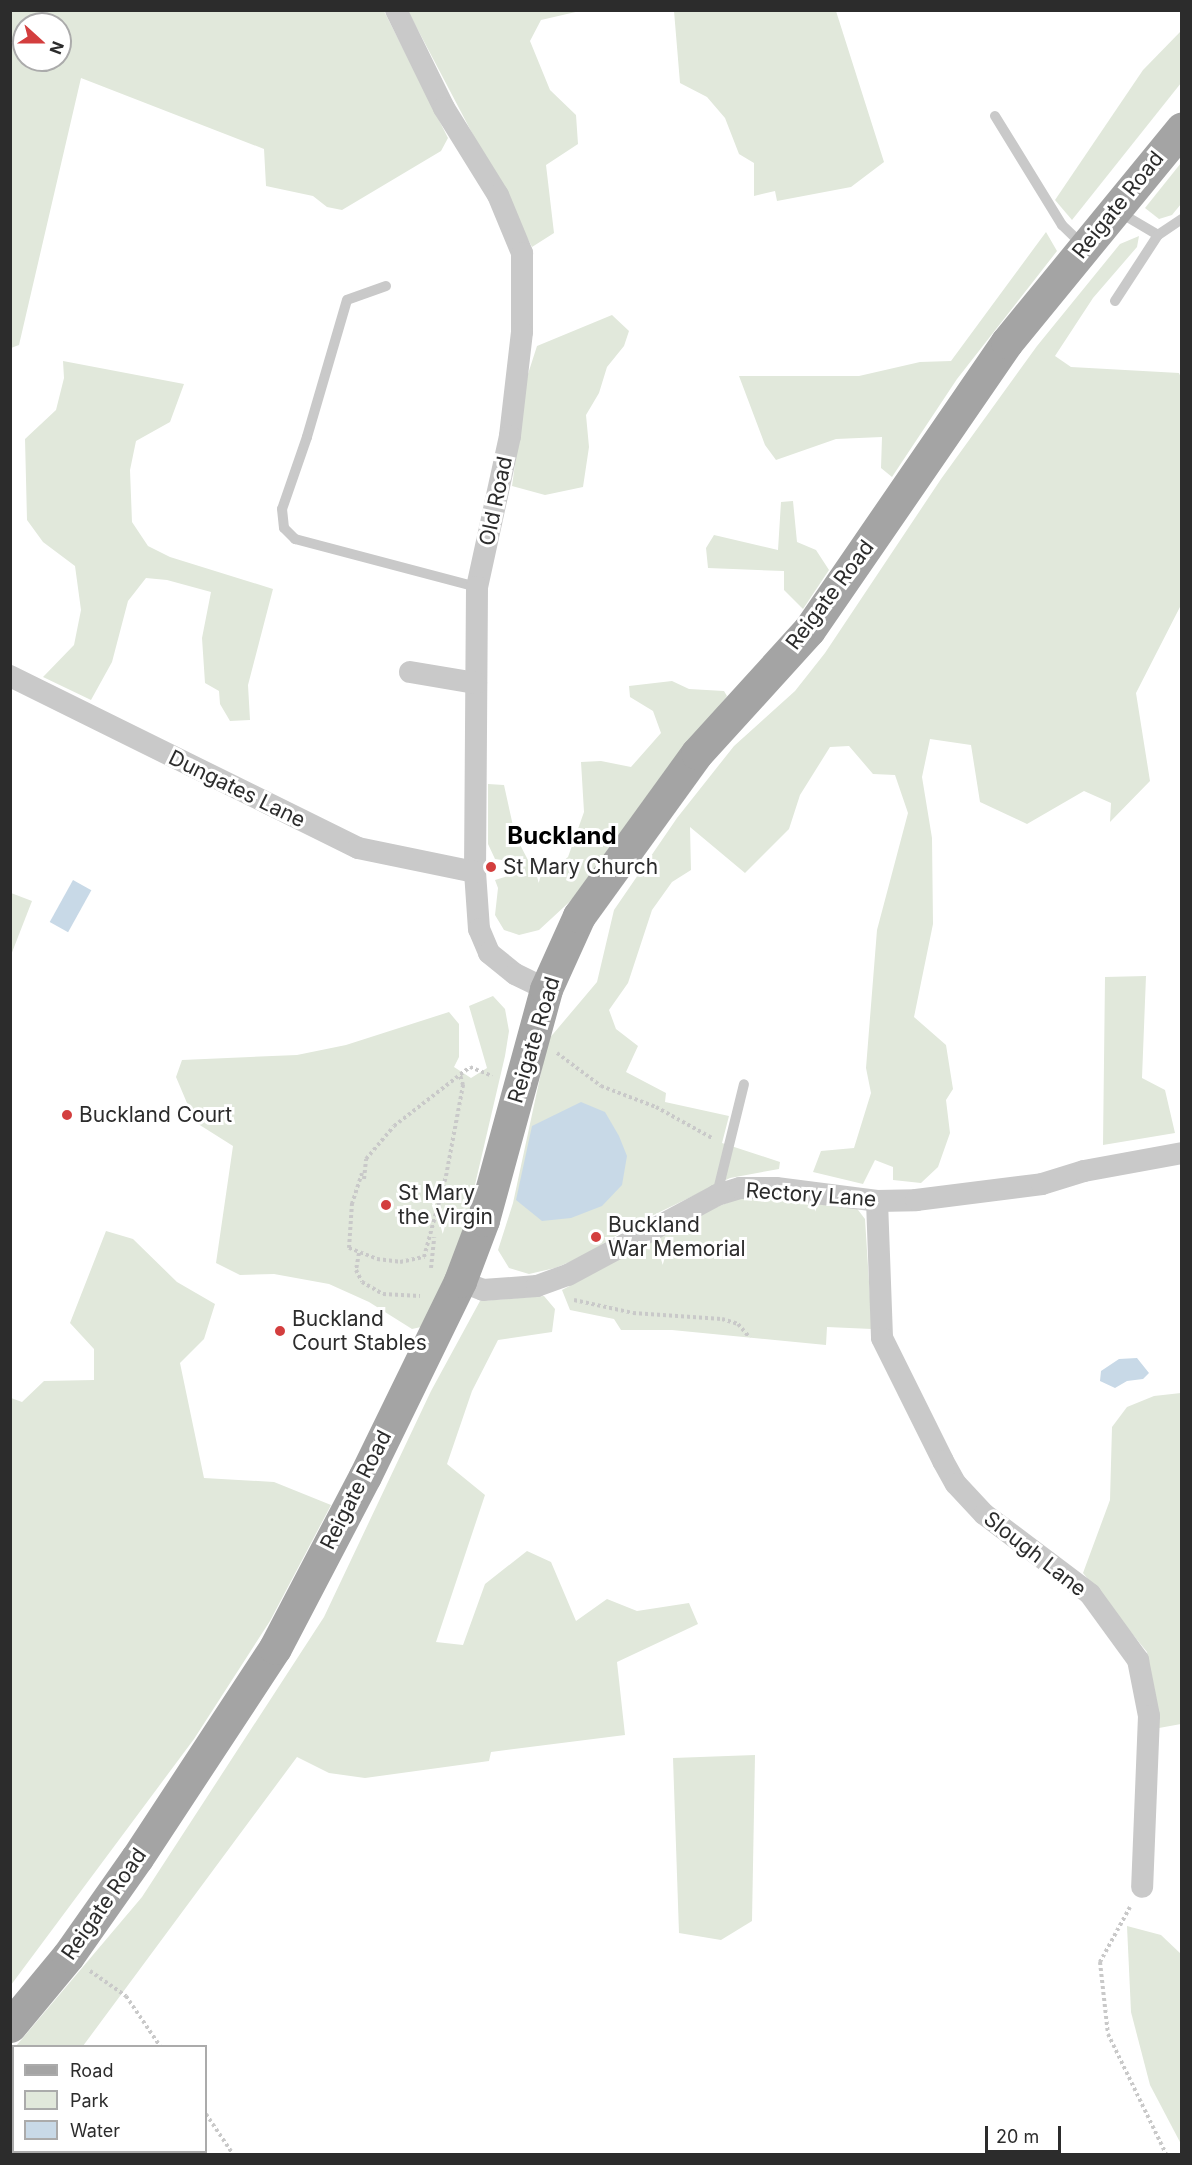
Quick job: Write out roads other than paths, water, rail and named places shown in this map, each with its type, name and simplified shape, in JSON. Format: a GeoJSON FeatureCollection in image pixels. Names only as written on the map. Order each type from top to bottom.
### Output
{"type":"FeatureCollection","features":[{"type":"Feature","properties":{"kind":"main road","name":"Reigate Road"},"geometry":{"type":"LineString","coordinates":[[10,2026],[68,1956],[275,1647],[445,1279],[483,1220],[546,989],[579,916],[697,753],[809,630],[1007,342],[1182,128]]}},
{"type":"Feature","properties":{"kind":"street","name":"Old Road"},"geometry":{"type":"LineString","coordinates":[[396,10],[444,108],[498,195],[522,253],[522,332],[510,436],[477,587],[475,872],[479,929],[489,952],[515,974],[546,989]]}},
{"type":"Feature","properties":{"kind":"street"},"geometry":{"type":"LineString","coordinates":[[410,672],[476,682]]}},
{"type":"Feature","properties":{"kind":"street","name":"Dungates Lane"},"geometry":{"type":"LineString","coordinates":[[10,676],[358,848],[475,872]]}},
{"type":"Feature","properties":{"kind":"street","name":"Rectory Lane"},"geometry":{"type":"LineString","coordinates":[[445,1279],[483,1290],[537,1286],[568,1275],[717,1195],[740,1188],[776,1188],[877,1201],[1042,1184],[1084,1171],[1182,1153]]}},
{"type":"Feature","properties":{"kind":"street","name":"Slough Lane"},"geometry":{"type":"LineString","coordinates":[[877,1201],[882,1338],[956,1484],[984,1514],[1090,1594],[1138,1660],[1149,1716],[1142,1887]]}},
{"type":"Feature","properties":{"kind":"lane"},"geometry":{"type":"LineString","coordinates":[[995,116],[1062,225],[1084,246]]}},
{"type":"Feature","properties":{"kind":"lane"},"geometry":{"type":"LineString","coordinates":[[1115,209],[1158,236]]}},
{"type":"Feature","properties":{"kind":"lane"},"geometry":{"type":"LineString","coordinates":[[1114,302],[1158,236],[1182,219]]}},
{"type":"Feature","properties":{"kind":"lane"},"geometry":{"type":"LineString","coordinates":[[386,286],[346,300],[308,437],[282,509],[284,528],[295,539],[477,587]]}},
{"type":"Feature","properties":{"kind":"lane"},"geometry":{"type":"LineString","coordinates":[[717,1195],[744,1084]]}},
{"type":"Feature","properties":{"kind":"water"},"geometry":{"type":"Polygon","coordinates":[[[73,880],[91,890],[68,932],[50,922],[73,880]]]}},
{"type":"Feature","properties":{"kind":"water"},"geometry":{"type":"Polygon","coordinates":[[[581,1102],[605,1112],[619,1136],[627,1156],[622,1185],[602,1206],[571,1218],[542,1221],[516,1200],[532,1126],[581,1102]]]}},
{"type":"Feature","properties":{"kind":"water"},"geometry":{"type":"Polygon","coordinates":[[[1137,1358],[1149,1373],[1143,1379],[1127,1381],[1115,1388],[1100,1381],[1101,1371],[1119,1359],[1137,1358]]]}},
{"type":"Feature","properties":{"kind":"place","name":"St Mary Church"},"geometry":{"type":"Point","coordinates":[491,867]}},
{"type":"Feature","properties":{"kind":"place","name":"Buckland Court"},"geometry":{"type":"Point","coordinates":[67,1115]}},
{"type":"Feature","properties":{"kind":"place","name":"St Mary the Virgin"},"geometry":{"type":"Point","coordinates":[386,1205]}},
{"type":"Feature","properties":{"kind":"place","name":"Buckland War Memorial"},"geometry":{"type":"Point","coordinates":[596,1237]}},
{"type":"Feature","properties":{"kind":"place","name":"Buckland Court Stables"},"geometry":{"type":"Point","coordinates":[280,1331]}},
{"type":"Feature","properties":{"kind":"district","name":"Buckland"},"geometry":{"type":"Point","coordinates":[562,836]}}]}
